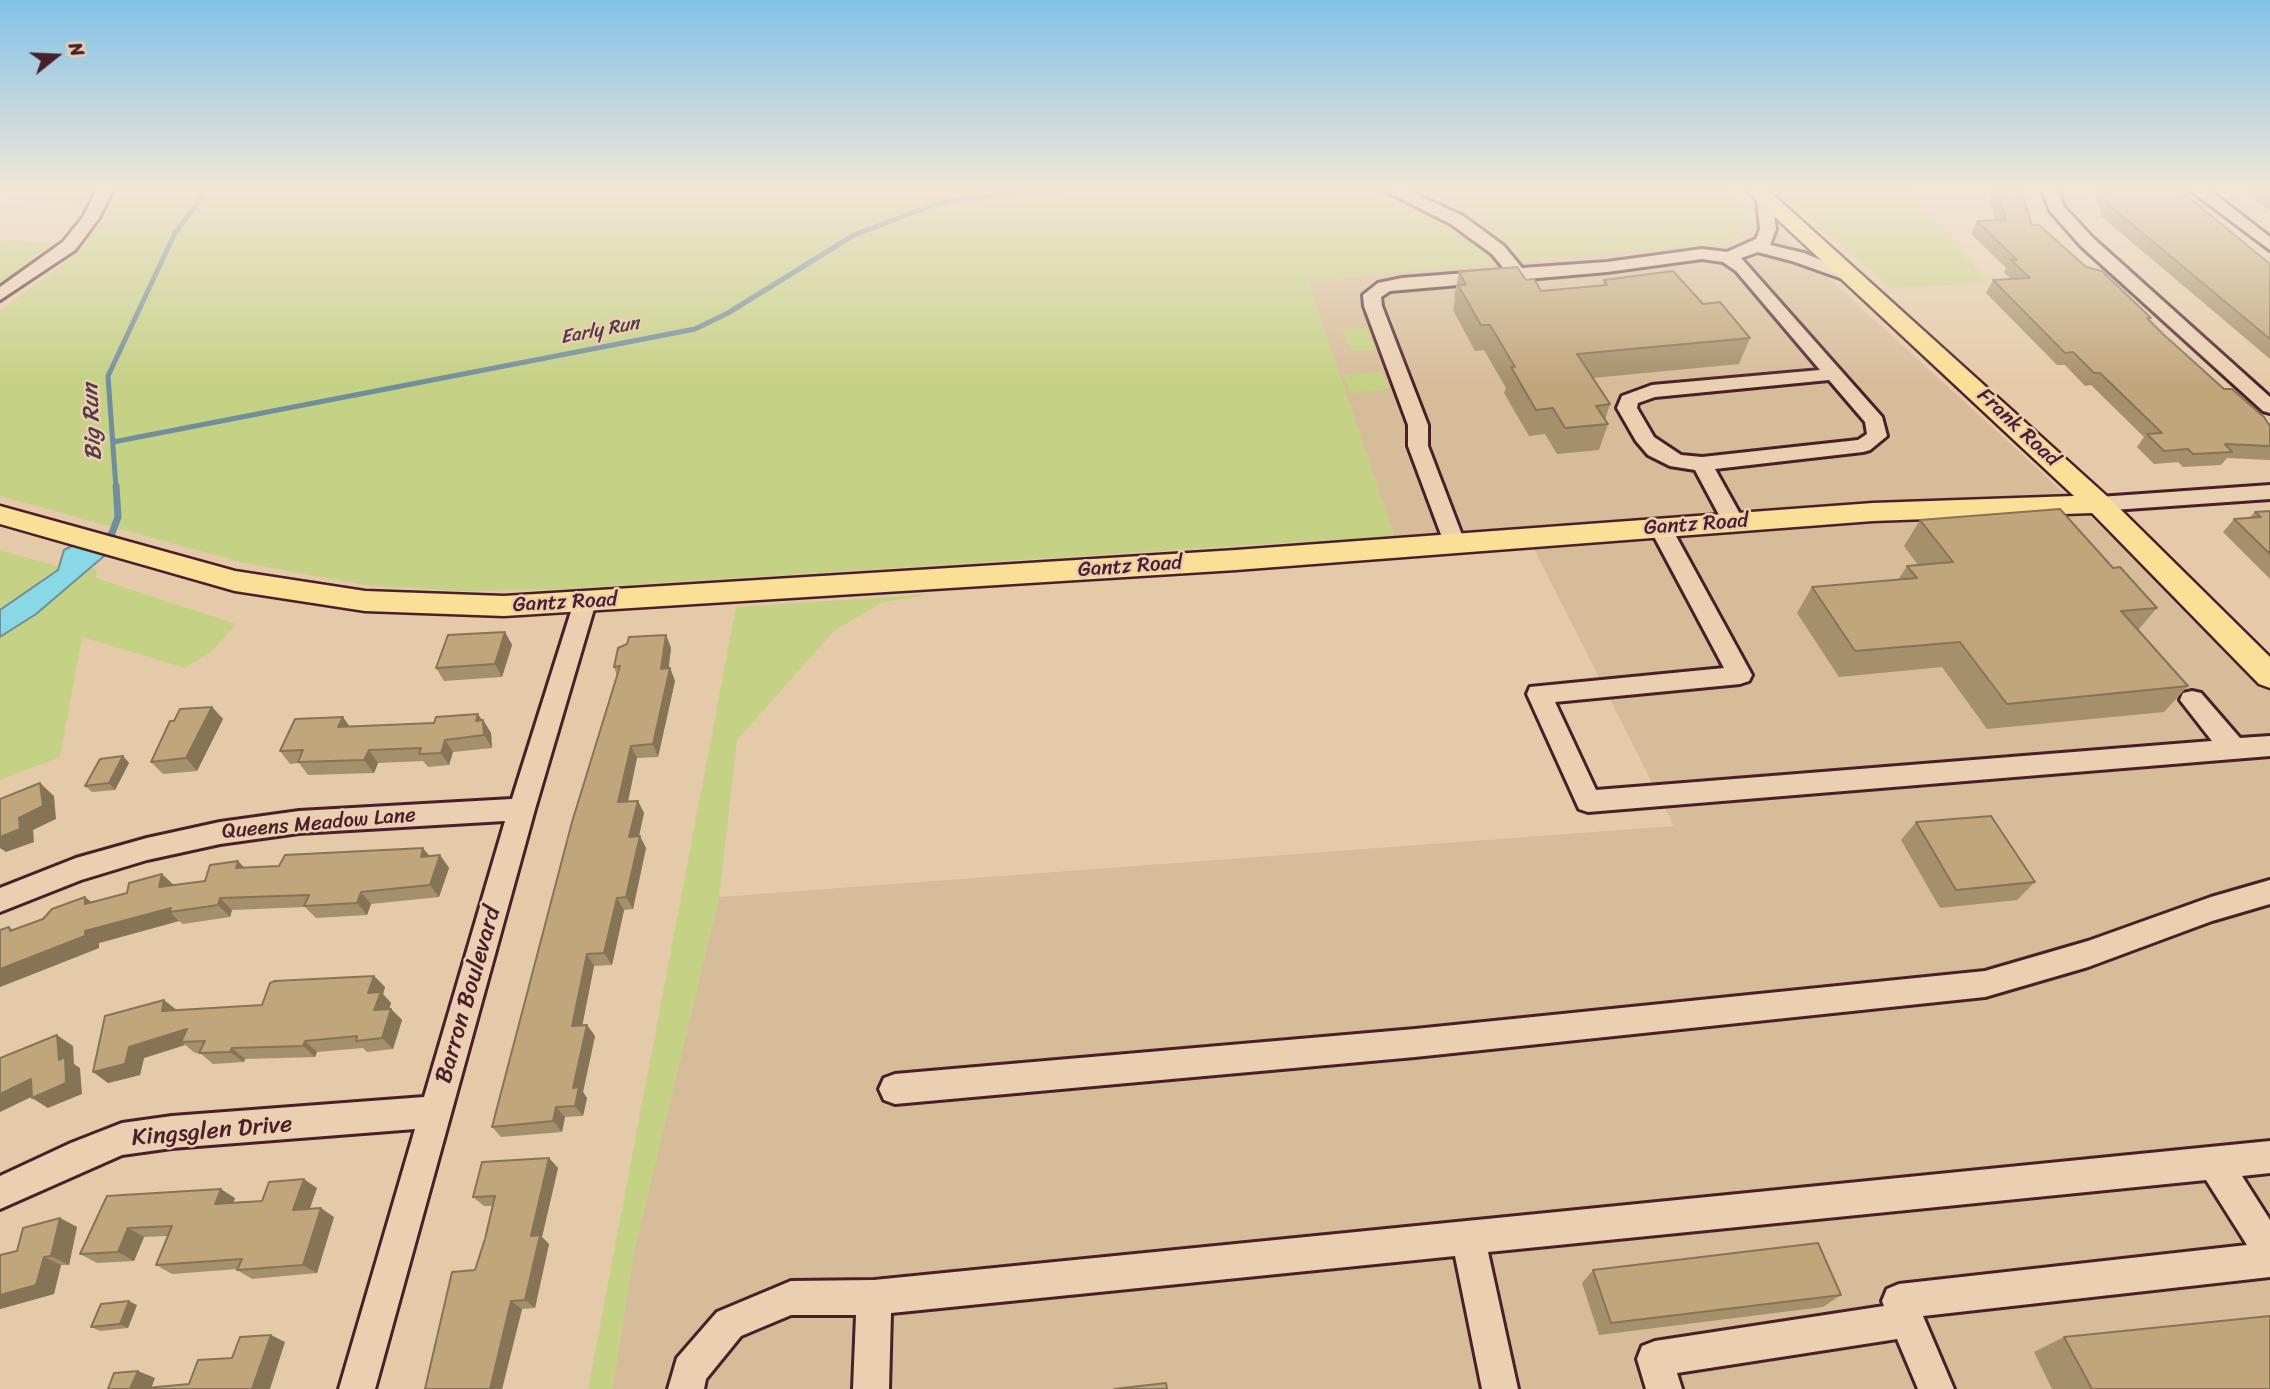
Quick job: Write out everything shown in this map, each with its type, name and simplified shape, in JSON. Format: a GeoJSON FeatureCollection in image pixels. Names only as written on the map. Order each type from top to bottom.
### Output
{"type":"FeatureCollection","features":[{"type":"Feature","properties":{"kind":"main road","name":"Frank Road"},"geometry":{"type":"LineString","coordinates":[[1828,255],[2099,504],[2270,676]]}},
{"type":"Feature","properties":{"kind":"main road","name":"Gantz Road"},"geometry":{"type":"LineString","coordinates":[[0,515],[235,581],[327,596],[434,605],[504,606],[1153,566],[1923,509],[2099,504]]}},
{"type":"Feature","properties":{"kind":"street"},"geometry":{"type":"LineString","coordinates":[[0,295],[56,255]]}},
{"type":"Feature","properties":{"kind":"street"},"geometry":{"type":"LineString","coordinates":[[1502,255],[1517,274]]}},
{"type":"Feature","properties":{"kind":"street"},"geometry":{"type":"LineString","coordinates":[[1454,543],[1418,446],[1418,425],[1373,306],[1372,295],[1402,283],[1694,255]]}},
{"type":"Feature","properties":{"kind":"street"},"geometry":{"type":"LineString","coordinates":[[1709,255],[1728,257],[1734,255]]}},
{"type":"Feature","properties":{"kind":"street"},"geometry":{"type":"LineString","coordinates":[[1789,255],[1854,278]]}},
{"type":"Feature","properties":{"kind":"street"},"geometry":{"type":"LineString","coordinates":[[2101,255],[2270,407]]}},
{"type":"Feature","properties":{"kind":"street"},"geometry":{"type":"LineString","coordinates":[[1728,257],[1742,267],[1875,421],[1877,436],[1863,446],[1702,464],[1677,461],[1655,450],[1646,441],[1627,408],[1629,400],[1652,391],[1834,374]]}},
{"type":"Feature","properties":{"kind":"street"},"geometry":{"type":"LineString","coordinates":[[1702,464],[1734,523]]}},
{"type":"Feature","properties":{"kind":"street","name":"Gantz Road"},"geometry":{"type":"LineString","coordinates":[[2099,504],[2270,492]]}},
{"type":"Feature","properties":{"kind":"street"},"geometry":{"type":"LineString","coordinates":[[1660,527],[1740,675],[1539,694],[1588,801],[2270,746]]}},
{"type":"Feature","properties":{"kind":"street","name":"Barron Boulevard"},"geometry":{"type":"LineString","coordinates":[[357,1389],[522,809],[585,601]]}},
{"type":"Feature","properties":{"kind":"street"},"geometry":{"type":"LineString","coordinates":[[2192,700],[2235,749]]}},
{"type":"Feature","properties":{"kind":"street","name":"Queens Meadow Lane"},"geometry":{"type":"LineString","coordinates":[[0,900],[100,863],[220,833],[299,822],[522,809]]}},
{"type":"Feature","properties":{"kind":"street"},"geometry":{"type":"LineString","coordinates":[[895,1089],[1415,1043],[1985,984],[2088,954],[2210,909],[2270,892]]}},
{"type":"Feature","properties":{"kind":"street","name":"Kingsglen Drive"},"geometry":{"type":"LineString","coordinates":[[0,1193],[82,1153],[122,1139],[172,1132],[435,1112]]}},
{"type":"Feature","properties":{"kind":"street"},"geometry":{"type":"LineString","coordinates":[[686,1389],[690,1371],[729,1324],[791,1298],[874,1297],[2270,1157]]}},
{"type":"Feature","properties":{"kind":"street"},"geometry":{"type":"LineString","coordinates":[[2214,1162],[2270,1251]]}},
{"type":"Feature","properties":{"kind":"street"},"geometry":{"type":"LineString","coordinates":[[1468,1238],[1500,1389]]}},
{"type":"Feature","properties":{"kind":"street"},"geometry":{"type":"LineString","coordinates":[[1936,1389],[1899,1301],[2270,1261]]}},
{"type":"Feature","properties":{"kind":"street"},"geometry":{"type":"LineString","coordinates":[[871,1389],[874,1297]]}},
{"type":"Feature","properties":{"kind":"street"},"geometry":{"type":"LineString","coordinates":[[1664,1389],[1654,1359],[1906,1320]]}},
{"type":"Feature","properties":{"kind":"shaded area"},"geometry":{"type":"Polygon","coordinates":[[[1594,255],[1803,255],[2270,681],[2270,1389],[612,1389],[634,1252],[719,897],[1674,826],[1523,527],[1394,536],[1308,281],[1594,255]]]}},
{"type":"Feature","properties":{"kind":"green space"},"geometry":{"type":"Polygon","coordinates":[[[0,255],[47,255],[0,293],[0,255]]]}},
{"type":"Feature","properties":{"kind":"green space"},"geometry":{"type":"Polygon","coordinates":[[[73,255],[1489,255],[1495,264],[1308,281],[1394,536],[564,589],[467,591],[372,586],[244,563],[0,496],[0,311],[73,255]]]}},
{"type":"Feature","properties":{"kind":"green space"},"geometry":{"type":"Polygon","coordinates":[[[1509,255],[1593,255],[1514,262],[1509,255]]]}},
{"type":"Feature","properties":{"kind":"green space"},"geometry":{"type":"Polygon","coordinates":[[[1852,255],[1964,255],[1988,283],[1892,288],[1852,255]]]}},
{"type":"Feature","properties":{"kind":"green space"},"geometry":{"type":"Polygon","coordinates":[[[1367,328],[1376,350],[1351,351],[1343,329],[1367,328]]]}},
{"type":"Feature","properties":{"kind":"green space"},"geometry":{"type":"Polygon","coordinates":[[[1381,371],[1390,389],[1350,393],[1342,375],[1381,371]]]}},
{"type":"Feature","properties":{"kind":"green space"},"geometry":{"type":"Polygon","coordinates":[[[0,550],[81,573],[92,568],[97,570],[96,578],[236,624],[213,650],[185,668],[82,637],[60,757],[0,780],[0,550]]]}},
{"type":"Feature","properties":{"kind":"green space"},"geometry":{"type":"Polygon","coordinates":[[[933,594],[883,602],[834,631],[737,740],[719,897],[634,1252],[612,1389],[588,1389],[736,607],[933,594]]]}},
{"type":"Feature","properties":{"kind":"water"},"geometry":{"type":"Polygon","coordinates":[[[80,542],[110,551],[36,614],[0,637],[0,610],[58,570],[64,550],[80,542]]]}},
{"type":"Feature","properties":{"kind":"building"},"geometry":{"type":"Polygon","coordinates":[[[2012,255],[2072,255],[2086,267],[2102,271],[2151,318],[2147,318],[2163,334],[2224,389],[2232,389],[2264,417],[2270,426],[2270,446],[2225,444],[2232,452],[2193,454],[2188,449],[2164,451],[2147,434],[2162,433],[2100,373],[2094,373],[2073,352],[2065,353],[1993,280],[2030,278],[2011,260],[2017,260],[2012,255]]]}},
{"type":"Feature","properties":{"kind":"building"},"geometry":{"type":"Polygon","coordinates":[[[2169,255],[2259,255],[2270,264],[2270,339],[2169,255]]]}},
{"type":"Feature","properties":{"kind":"building"},"geometry":{"type":"Polygon","coordinates":[[[1517,267],[1526,280],[1534,279],[1541,291],[1607,285],[1604,280],[1673,271],[1703,304],[1720,302],[1750,338],[1577,354],[1610,404],[1596,406],[1608,424],[1565,428],[1553,408],[1536,410],[1490,325],[1481,325],[1458,285],[1466,285],[1459,272],[1517,267]]]}},
{"type":"Feature","properties":{"kind":"building"},"geometry":{"type":"Polygon","coordinates":[[[2060,509],[2113,568],[2120,567],[2157,608],[2121,611],[2188,686],[2007,704],[1960,642],[1855,651],[1812,587],[1917,578],[1907,566],[1953,562],[1920,520],[2060,509]]]}},
{"type":"Feature","properties":{"kind":"building"},"geometry":{"type":"Polygon","coordinates":[[[2270,511],[2270,554],[2234,519],[2261,517],[2255,512],[2270,511]]]}},
{"type":"Feature","properties":{"kind":"building"},"geometry":{"type":"Polygon","coordinates":[[[505,632],[495,664],[436,668],[448,635],[505,632]]]}},
{"type":"Feature","properties":{"kind":"building"},"geometry":{"type":"Polygon","coordinates":[[[666,635],[661,669],[670,668],[653,744],[631,746],[618,802],[638,801],[629,837],[640,836],[626,897],[617,898],[604,953],[587,954],[572,1026],[587,1025],[573,1088],[579,1087],[575,1106],[556,1107],[553,1121],[492,1127],[572,822],[620,666],[614,667],[618,648],[627,644],[629,637],[666,635]]]}},
{"type":"Feature","properties":{"kind":"building"},"geometry":{"type":"Polygon","coordinates":[[[212,707],[186,758],[151,762],[170,721],[174,721],[180,709],[212,707]]]}},
{"type":"Feature","properties":{"kind":"building"},"geometry":{"type":"Polygon","coordinates":[[[478,714],[476,721],[483,720],[484,735],[445,740],[441,753],[419,754],[421,748],[369,750],[364,760],[298,762],[303,750],[280,751],[295,719],[343,717],[338,727],[434,723],[436,717],[478,714]]]}},
{"type":"Feature","properties":{"kind":"building"},"geometry":{"type":"Polygon","coordinates":[[[123,756],[109,783],[85,786],[100,759],[123,756]]]}},
{"type":"Feature","properties":{"kind":"building"},"geometry":{"type":"Polygon","coordinates":[[[40,783],[43,806],[19,818],[20,829],[0,837],[0,799],[40,783]]]}},
{"type":"Feature","properties":{"kind":"building"},"geometry":{"type":"Polygon","coordinates":[[[1991,816],[2035,882],[1956,890],[1916,822],[1991,816]]]}},
{"type":"Feature","properties":{"kind":"building"},"geometry":{"type":"Polygon","coordinates":[[[423,848],[421,857],[440,855],[430,885],[361,892],[357,903],[304,906],[309,895],[220,898],[218,905],[170,912],[171,908],[85,931],[85,936],[0,969],[0,930],[9,927],[10,931],[43,919],[52,909],[85,897],[85,904],[127,893],[129,883],[162,874],[159,887],[205,881],[210,865],[238,861],[236,868],[279,866],[285,855],[423,848]]]}},
{"type":"Feature","properties":{"kind":"building"},"geometry":{"type":"Polygon","coordinates":[[[374,976],[368,993],[381,992],[374,1010],[391,1009],[382,1038],[356,1041],[357,1036],[305,1041],[303,1046],[232,1048],[230,1052],[199,1053],[205,1041],[181,1042],[187,1029],[129,1047],[125,1064],[93,1072],[105,1016],[164,1000],[162,1011],[262,1005],[270,983],[275,981],[374,976]]]}},
{"type":"Feature","properties":{"kind":"building"},"geometry":{"type":"Polygon","coordinates":[[[57,1035],[59,1060],[65,1057],[66,1083],[32,1098],[31,1079],[0,1094],[0,1058],[57,1035]]]}},
{"type":"Feature","properties":{"kind":"building"},"geometry":{"type":"Polygon","coordinates":[[[549,1158],[531,1236],[540,1235],[525,1300],[511,1301],[490,1389],[425,1389],[452,1272],[475,1270],[485,1239],[495,1196],[473,1197],[482,1162],[549,1158]]]}},
{"type":"Feature","properties":{"kind":"building"},"geometry":{"type":"Polygon","coordinates":[[[304,1179],[293,1210],[321,1208],[303,1265],[237,1270],[242,1259],[156,1265],[172,1226],[128,1228],[118,1252],[80,1254],[107,1196],[221,1189],[215,1204],[262,1201],[269,1182],[304,1179]]]}},
{"type":"Feature","properties":{"kind":"building"},"geometry":{"type":"Polygon","coordinates":[[[60,1218],[51,1256],[44,1257],[36,1285],[0,1295],[0,1255],[17,1251],[23,1228],[60,1218]]]}},
{"type":"Feature","properties":{"kind":"building"},"geometry":{"type":"Polygon","coordinates":[[[1818,1243],[1841,1295],[1611,1323],[1593,1270],[1818,1243]]]}},
{"type":"Feature","properties":{"kind":"building"},"geometry":{"type":"Polygon","coordinates":[[[129,1301],[120,1324],[91,1327],[101,1304],[129,1301]]]}},
{"type":"Feature","properties":{"kind":"building"},"geometry":{"type":"Polygon","coordinates":[[[2270,1316],[2270,1389],[2092,1389],[2064,1337],[2270,1316]]]}},
{"type":"Feature","properties":{"kind":"building"},"geometry":{"type":"Polygon","coordinates":[[[271,1335],[252,1389],[135,1389],[189,1384],[198,1360],[232,1358],[240,1337],[271,1335]]]}},
{"type":"Feature","properties":{"kind":"building"},"geometry":{"type":"Polygon","coordinates":[[[138,1371],[130,1389],[108,1389],[114,1373],[138,1371]]]}},
{"type":"Feature","properties":{"kind":"building"},"geometry":{"type":"Polygon","coordinates":[[[1166,1383],[1167,1389],[1114,1389],[1166,1383]]]}},
{"type":"Feature","properties":{"kind":"waterway","name":"Big Run"},"geometry":{"type":"LineString","coordinates":[[116,488],[108,376],[165,255]]}},
{"type":"Feature","properties":{"kind":"waterway","name":"Early Run"},"geometry":{"type":"LineString","coordinates":[[113,442],[695,329],[728,313],[822,255]]}},
{"type":"Feature","properties":{"kind":"waterway","name":"Big Run"},"geometry":{"type":"LineString","coordinates":[[101,543],[112,533],[118,517],[116,486]]}}]}
